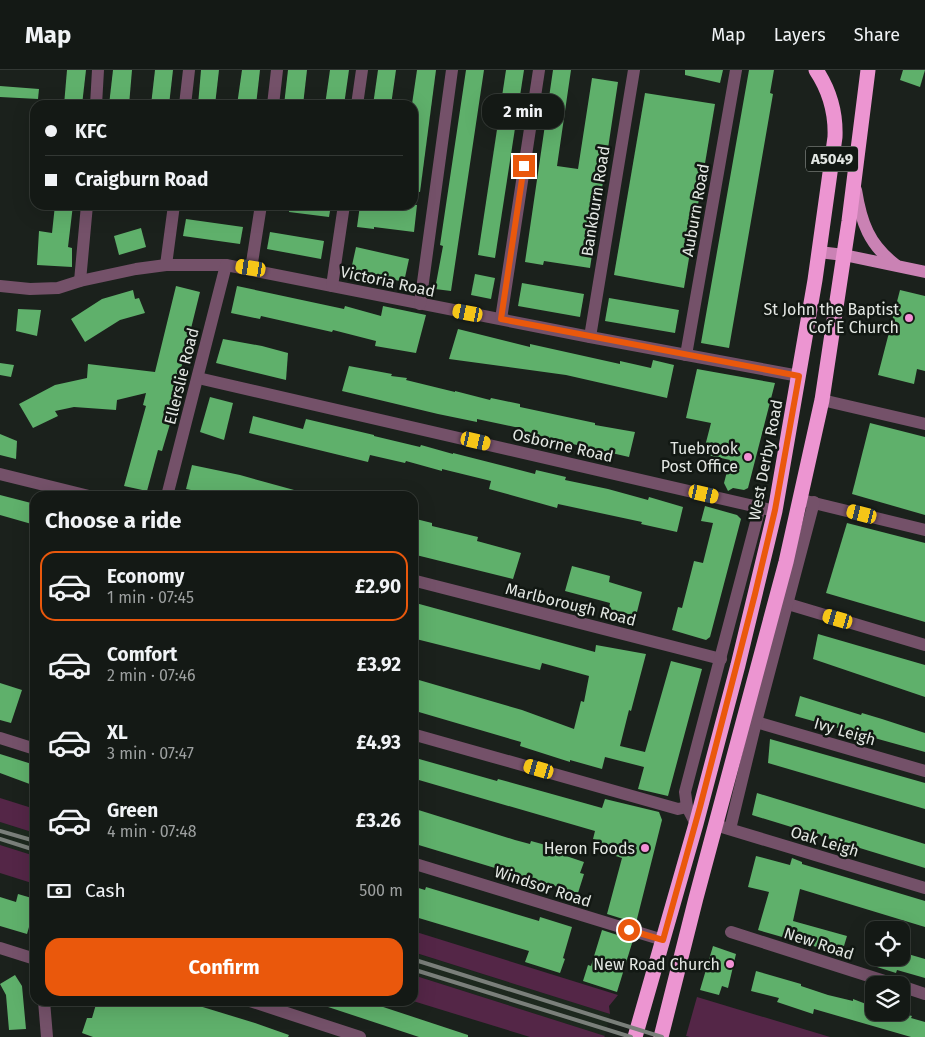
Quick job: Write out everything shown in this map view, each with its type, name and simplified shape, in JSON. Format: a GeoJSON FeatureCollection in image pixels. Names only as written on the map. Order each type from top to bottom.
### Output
{"type":"FeatureCollection","features":[{"type":"Feature","properties":{"kind":"highway","name":"West Derby Road"},"geometry":{"type":"LineString","coordinates":[[635,1037],[696,824],[738,664],[767,509],[799,376],[830,179],[836,126],[835,114],[828,92],[816,70]]}},
{"type":"Feature","properties":{"kind":"highway","name":"A5049"},"geometry":{"type":"LineString","coordinates":[[661,1037],[723,827],[786,562],[822,400],[844,254],[868,70]]}},
{"type":"Feature","properties":{"kind":"main road"},"geometry":{"type":"LineString","coordinates":[[854,179],[860,214],[867,232],[883,254],[898,266]]}},
{"type":"Feature","properties":{"kind":"main road"},"geometry":{"type":"LineString","coordinates":[[819,252],[844,254],[925,272]]}},
{"type":"Feature","properties":{"kind":"street"},"geometry":{"type":"LineString","coordinates":[[96,100],[98,70]]}},
{"type":"Feature","properties":{"kind":"street"},"geometry":{"type":"LineString","coordinates":[[186,100],[189,70]]}},
{"type":"Feature","properties":{"kind":"street"},"geometry":{"type":"LineString","coordinates":[[274,100],[277,70]]}},
{"type":"Feature","properties":{"kind":"street"},"geometry":{"type":"LineString","coordinates":[[358,100],[362,70]]}},
{"type":"Feature","properties":{"kind":"street"},"geometry":{"type":"LineString","coordinates":[[420,304],[452,70]]}},
{"type":"Feature","properties":{"kind":"street"},"geometry":{"type":"LineString","coordinates":[[501,319],[539,70]]}},
{"type":"Feature","properties":{"kind":"street","name":"Bankburn Road"},"geometry":{"type":"LineString","coordinates":[[590,337],[634,70]]}},
{"type":"Feature","properties":{"kind":"street","name":"Auburn Road"},"geometry":{"type":"LineString","coordinates":[[686,355],[736,70]]}},
{"type":"Feature","properties":{"kind":"street"},"geometry":{"type":"LineString","coordinates":[[80,281],[87,210]]}},
{"type":"Feature","properties":{"kind":"street"},"geometry":{"type":"LineString","coordinates":[[166,265],[173,210]]}},
{"type":"Feature","properties":{"kind":"street"},"geometry":{"type":"LineString","coordinates":[[251,268],[260,210]]}},
{"type":"Feature","properties":{"kind":"street"},"geometry":{"type":"LineString","coordinates":[[332,286],[343,210]]}},
{"type":"Feature","properties":{"kind":"street","name":"Victoria Road"},"geometry":{"type":"LineString","coordinates":[[0,286],[30,289],[58,288],[80,281],[136,269],[166,265],[226,265],[251,268],[420,304],[799,376]]}},
{"type":"Feature","properties":{"kind":"street","name":"Ellerslie Road"},"geometry":{"type":"LineString","coordinates":[[168,491],[226,265]]}},
{"type":"Feature","properties":{"kind":"street","name":"Osborne Road"},"geometry":{"type":"LineString","coordinates":[[198,378],[767,509]]}},
{"type":"Feature","properties":{"kind":"street"},"geometry":{"type":"LineString","coordinates":[[822,400],[925,424]]}},
{"type":"Feature","properties":{"kind":"street"},"geometry":{"type":"LineString","coordinates":[[0,474],[69,491]]}},
{"type":"Feature","properties":{"kind":"street"},"geometry":{"type":"LineString","coordinates":[[799,500],[814,502],[925,530]]}},
{"type":"Feature","properties":{"kind":"street"},"geometry":{"type":"LineString","coordinates":[[723,827],[756,722],[814,502]]}},
{"type":"Feature","properties":{"kind":"street","name":"West Derby Road"},"geometry":{"type":"LineString","coordinates":[[696,824],[687,807],[685,792],[721,658],[767,509]]}},
{"type":"Feature","properties":{"kind":"street","name":"Marlborough Road"},"geometry":{"type":"LineString","coordinates":[[418,582],[721,658]]}},
{"type":"Feature","properties":{"kind":"street"},"geometry":{"type":"LineString","coordinates":[[788,604],[925,645]]}},
{"type":"Feature","properties":{"kind":"street","name":"Ivy Leigh"},"geometry":{"type":"LineString","coordinates":[[756,722],[925,771]]}},
{"type":"Feature","properties":{"kind":"street"},"geometry":{"type":"LineString","coordinates":[[418,736],[678,808],[687,807]]}},
{"type":"Feature","properties":{"kind":"street"},"geometry":{"type":"LineString","coordinates":[[0,738],[30,747]]}},
{"type":"Feature","properties":{"kind":"street","name":"Oak Leigh"},"geometry":{"type":"LineString","coordinates":[[723,827],[925,888]]}},
{"type":"Feature","properties":{"kind":"street","name":"Windsor Road"},"geometry":{"type":"LineString","coordinates":[[418,865],[663,940]]}},
{"type":"Feature","properties":{"kind":"street","name":"New Road"},"geometry":{"type":"LineString","coordinates":[[731,932],[869,976]]}},
{"type":"Feature","properties":{"kind":"street"},"geometry":{"type":"LineString","coordinates":[[0,948],[30,957]]}},
{"type":"Feature","properties":{"kind":"street"},"geometry":{"type":"LineString","coordinates":[[910,989],[925,994]]}},
{"type":"Feature","properties":{"kind":"street"},"geometry":{"type":"LineString","coordinates":[[44,1006],[47,1037]]}},
{"type":"Feature","properties":{"kind":"street"},"geometry":{"type":"LineString","coordinates":[[265,1006],[360,1037]]}},
{"type":"Feature","properties":{"kind":"shaded area"},"geometry":{"type":"Polygon","coordinates":[[[0,798],[30,807],[30,831],[0,822],[0,798]]]}},
{"type":"Feature","properties":{"kind":"shaded area"},"geometry":{"type":"Polygon","coordinates":[[[0,822],[30,831],[30,854],[0,845],[0,822]]]}},
{"type":"Feature","properties":{"kind":"shaded area"},"geometry":{"type":"Polygon","coordinates":[[[0,845],[30,854],[30,882],[0,873],[0,845]]]}},
{"type":"Feature","properties":{"kind":"shaded area"},"geometry":{"type":"Polygon","coordinates":[[[418,933],[618,995],[609,1006],[610,1014],[418,954],[418,933]]]}},
{"type":"Feature","properties":{"kind":"shaded area"},"geometry":{"type":"Polygon","coordinates":[[[418,954],[610,1014],[605,1036],[418,977],[418,954]]]}},
{"type":"Feature","properties":{"kind":"shaded area"},"geometry":{"type":"Polygon","coordinates":[[[418,977],[605,1036],[530,1037],[418,1003],[418,977]]]}},
{"type":"Feature","properties":{"kind":"shaded area"},"geometry":{"type":"Polygon","coordinates":[[[697,997],[830,1037],[686,1036],[697,997]]]}},
{"type":"Feature","properties":{"kind":"building"},"geometry":{"type":"Polygon","coordinates":[[[67,70],[86,70],[83,100],[64,100],[67,70]]]}},
{"type":"Feature","properties":{"kind":"building"},"geometry":{"type":"Polygon","coordinates":[[[113,70],[132,70],[129,100],[110,100],[113,70]]]}},
{"type":"Feature","properties":{"kind":"building"},"geometry":{"type":"Polygon","coordinates":[[[155,70],[173,70],[170,100],[152,100],[155,70]]]}},
{"type":"Feature","properties":{"kind":"building"},"geometry":{"type":"Polygon","coordinates":[[[201,70],[219,70],[216,100],[198,100],[201,70]]]}},
{"type":"Feature","properties":{"kind":"building"},"geometry":{"type":"Polygon","coordinates":[[[242,70],[260,70],[257,100],[238,100],[242,70]]]}},
{"type":"Feature","properties":{"kind":"building"},"geometry":{"type":"Polygon","coordinates":[[[288,70],[307,70],[304,100],[285,100],[288,70]]]}},
{"type":"Feature","properties":{"kind":"building"},"geometry":{"type":"Polygon","coordinates":[[[330,70],[349,70],[345,100],[326,100],[330,70]]]}},
{"type":"Feature","properties":{"kind":"building"},"geometry":{"type":"Polygon","coordinates":[[[378,70],[396,70],[392,100],[374,100],[378,70]]]}},
{"type":"Feature","properties":{"kind":"building"},"geometry":{"type":"Polygon","coordinates":[[[417,70],[436,70],[420,192],[418,192],[418,100],[413,100],[417,70]]]}},
{"type":"Feature","properties":{"kind":"building"},"geometry":{"type":"Polygon","coordinates":[[[466,70],[484,70],[451,291],[435,289],[443,246],[440,245],[466,70]]]}},
{"type":"Feature","properties":{"kind":"building"},"geometry":{"type":"Polygon","coordinates":[[[506,70],[524,70],[495,258],[478,255],[506,70]]]}},
{"type":"Feature","properties":{"kind":"building"},"geometry":{"type":"Polygon","coordinates":[[[553,70],[571,70],[557,166],[578,169],[592,78],[618,82],[590,268],[544,261],[543,265],[525,262],[553,70]]]}},
{"type":"Feature","properties":{"kind":"building"},"geometry":{"type":"Polygon","coordinates":[[[685,70],[723,70],[720,83],[685,75],[685,70]]]}},
{"type":"Feature","properties":{"kind":"building"},"geometry":{"type":"Polygon","coordinates":[[[749,70],[774,70],[770,93],[773,94],[729,348],[701,343],[749,70]]]}},
{"type":"Feature","properties":{"kind":"building"},"geometry":{"type":"Polygon","coordinates":[[[903,70],[925,70],[920,87],[900,80],[903,70]]]}},
{"type":"Feature","properties":{"kind":"building"},"geometry":{"type":"Polygon","coordinates":[[[0,86],[39,89],[38,99],[0,97],[0,86]]]}},
{"type":"Feature","properties":{"kind":"building"},"geometry":{"type":"Polygon","coordinates":[[[645,93],[715,104],[684,288],[614,275],[645,93]]]}},
{"type":"Feature","properties":{"kind":"building"},"geometry":{"type":"Polygon","coordinates":[[[54,210],[72,210],[68,247],[72,248],[72,267],[37,265],[39,231],[52,233],[54,210]]]}},
{"type":"Feature","properties":{"kind":"building"},"geometry":{"type":"Polygon","coordinates":[[[289,210],[330,210],[329,217],[289,212],[289,210]]]}},
{"type":"Feature","properties":{"kind":"building"},"geometry":{"type":"Polygon","coordinates":[[[359,210],[416,210],[414,232],[357,227],[359,210]]]}},
{"type":"Feature","properties":{"kind":"building"},"geometry":{"type":"Polygon","coordinates":[[[186,219],[243,227],[240,244],[183,236],[186,219]]]}},
{"type":"Feature","properties":{"kind":"building"},"geometry":{"type":"Polygon","coordinates":[[[141,228],[146,247],[119,255],[114,236],[141,228]]]}},
{"type":"Feature","properties":{"kind":"building"},"geometry":{"type":"Polygon","coordinates":[[[270,232],[324,241],[321,259],[267,249],[270,232]]]}},
{"type":"Feature","properties":{"kind":"building"},"geometry":{"type":"Polygon","coordinates":[[[356,247],[409,259],[404,282],[351,270],[356,247]]]}},
{"type":"Feature","properties":{"kind":"building"},"geometry":{"type":"Polygon","coordinates":[[[475,274],[495,278],[491,299],[471,295],[475,274]]]}},
{"type":"Feature","properties":{"kind":"building"},"geometry":{"type":"Polygon","coordinates":[[[522,283],[584,294],[580,317],[518,306],[522,283]]]}},
{"type":"Feature","properties":{"kind":"building"},"geometry":{"type":"Polygon","coordinates":[[[176,286],[200,292],[165,423],[170,424],[162,451],[158,450],[147,491],[124,486],[146,406],[143,405],[146,393],[117,400],[116,410],[74,407],[55,411],[58,416],[33,428],[19,404],[55,385],[87,378],[88,364],[155,372],[176,286]]]}},
{"type":"Feature","properties":{"kind":"building"},"geometry":{"type":"Polygon","coordinates":[[[237,286],[344,309],[345,306],[381,316],[383,306],[426,315],[416,353],[375,346],[376,341],[333,330],[332,332],[261,316],[260,319],[231,313],[237,286]]]}},
{"type":"Feature","properties":{"kind":"building"},"geometry":{"type":"Polygon","coordinates":[[[133,290],[135,299],[139,298],[145,313],[120,320],[85,342],[71,319],[102,299],[133,290]]]}},
{"type":"Feature","properties":{"kind":"building","name":"St John the Baptist Cof E Church"},"geometry":{"type":"Polygon","coordinates":[[[900,290],[925,296],[925,371],[917,369],[914,384],[878,375],[900,290]]]}},
{"type":"Feature","properties":{"kind":"building"},"geometry":{"type":"Polygon","coordinates":[[[609,298],[679,310],[675,333],[605,321],[609,298]]]}},
{"type":"Feature","properties":{"kind":"building"},"geometry":{"type":"Polygon","coordinates":[[[18,309],[41,310],[37,336],[16,331],[18,309]]]}},
{"type":"Feature","properties":{"kind":"building"},"geometry":{"type":"Polygon","coordinates":[[[458,329],[530,347],[530,344],[620,364],[620,361],[651,368],[653,360],[674,365],[667,398],[566,375],[449,359],[458,329]]]}},
{"type":"Feature","properties":{"kind":"building"},"geometry":{"type":"Polygon","coordinates":[[[223,339],[288,353],[286,380],[216,363],[223,339]]]}},
{"type":"Feature","properties":{"kind":"building"},"geometry":{"type":"Polygon","coordinates":[[[0,363],[14,365],[11,377],[0,375],[0,363]]]}},
{"type":"Feature","properties":{"kind":"building"},"geometry":{"type":"Polygon","coordinates":[[[349,366],[392,374],[391,376],[407,378],[406,380],[490,400],[491,398],[520,404],[520,407],[595,423],[595,425],[635,432],[629,457],[551,439],[523,431],[524,429],[477,419],[477,422],[438,414],[342,391],[349,366]]]}},
{"type":"Feature","properties":{"kind":"building"},"geometry":{"type":"Polygon","coordinates":[[[697,369],[775,383],[748,488],[744,490],[733,488],[728,491],[724,483],[730,460],[703,454],[711,423],[686,418],[697,369]]]}},
{"type":"Feature","properties":{"kind":"building"},"geometry":{"type":"Polygon","coordinates":[[[210,397],[233,403],[224,440],[200,432],[210,397]]]}},
{"type":"Feature","properties":{"kind":"building"},"geometry":{"type":"Polygon","coordinates":[[[253,416],[303,429],[306,419],[420,447],[421,445],[535,474],[536,470],[566,477],[565,480],[648,500],[649,497],[683,507],[677,532],[641,524],[642,522],[558,504],[557,508],[489,489],[491,481],[442,469],[442,471],[406,461],[405,463],[370,455],[368,462],[249,433],[253,416]]]}},
{"type":"Feature","properties":{"kind":"building"},"geometry":{"type":"Polygon","coordinates":[[[870,423],[925,437],[925,515],[852,494],[870,423]]]}},
{"type":"Feature","properties":{"kind":"building"},"geometry":{"type":"Polygon","coordinates":[[[0,434],[17,441],[16,459],[0,455],[0,434]]]}},
{"type":"Feature","properties":{"kind":"building"},"geometry":{"type":"Polygon","coordinates":[[[192,465],[240,475],[298,491],[196,491],[186,489],[192,465]]]}},
{"type":"Feature","properties":{"kind":"building"},"geometry":{"type":"Polygon","coordinates":[[[0,495],[30,503],[30,524],[0,515],[0,495]]]}},
{"type":"Feature","properties":{"kind":"building"},"geometry":{"type":"Polygon","coordinates":[[[705,506],[737,515],[741,519],[710,637],[706,640],[672,630],[678,607],[682,608],[694,561],[703,563],[713,523],[701,521],[705,506]]]}},
{"type":"Feature","properties":{"kind":"building"},"geometry":{"type":"Polygon","coordinates":[[[418,520],[432,523],[432,526],[478,537],[477,541],[521,553],[513,579],[418,555],[418,520]]]}},
{"type":"Feature","properties":{"kind":"building"},"geometry":{"type":"Polygon","coordinates":[[[847,523],[925,543],[925,622],[826,593],[847,523]]]}},
{"type":"Feature","properties":{"kind":"building"},"geometry":{"type":"Polygon","coordinates":[[[572,566],[610,576],[609,582],[642,592],[636,616],[609,609],[610,603],[565,591],[572,566]]]}},
{"type":"Feature","properties":{"kind":"building"},"geometry":{"type":"Polygon","coordinates":[[[418,604],[595,652],[596,645],[646,654],[620,746],[645,752],[671,661],[702,669],[668,796],[638,789],[644,767],[605,757],[602,769],[570,760],[570,762],[520,746],[521,742],[418,712],[418,680],[522,710],[574,729],[581,701],[584,702],[589,676],[542,663],[540,670],[418,640],[418,604]]]}},
{"type":"Feature","properties":{"kind":"building"},"geometry":{"type":"Polygon","coordinates":[[[818,634],[925,665],[925,697],[813,659],[818,634]]]}},
{"type":"Feature","properties":{"kind":"building"},"geometry":{"type":"Polygon","coordinates":[[[0,683],[22,690],[11,723],[0,720],[0,683]]]}},
{"type":"Feature","properties":{"kind":"building"},"geometry":{"type":"Polygon","coordinates":[[[800,696],[925,733],[925,752],[795,716],[800,696]]]}},
{"type":"Feature","properties":{"kind":"building"},"geometry":{"type":"Polygon","coordinates":[[[770,739],[925,783],[925,809],[768,763],[770,739]]]}},
{"type":"Feature","properties":{"kind":"building"},"geometry":{"type":"Polygon","coordinates":[[[0,754],[30,763],[30,784],[0,773],[0,754]]]}},
{"type":"Feature","properties":{"kind":"building"},"geometry":{"type":"Polygon","coordinates":[[[418,759],[602,808],[605,799],[659,812],[662,820],[636,923],[607,914],[622,858],[594,849],[597,840],[593,839],[595,831],[418,780],[418,759]]]}},
{"type":"Feature","properties":{"kind":"building"},"geometry":{"type":"Polygon","coordinates":[[[757,793],[925,844],[925,868],[752,815],[757,793]]]}},
{"type":"Feature","properties":{"kind":"building"},"geometry":{"type":"Polygon","coordinates":[[[418,810],[515,840],[530,844],[531,841],[564,850],[563,855],[584,862],[580,873],[584,874],[578,893],[418,845],[418,810]]]}},
{"type":"Feature","properties":{"kind":"building"},"geometry":{"type":"Polygon","coordinates":[[[756,856],[790,865],[792,858],[802,862],[802,864],[925,901],[925,927],[800,889],[793,921],[847,936],[841,956],[830,954],[831,951],[758,930],[769,892],[748,887],[756,856]]]}},
{"type":"Feature","properties":{"kind":"building"},"geometry":{"type":"Polygon","coordinates":[[[426,887],[539,921],[540,917],[572,927],[560,973],[525,962],[529,951],[418,918],[418,888],[425,890],[426,887]]]}},
{"type":"Feature","properties":{"kind":"building"},"geometry":{"type":"Polygon","coordinates":[[[18,894],[30,898],[30,924],[27,934],[0,926],[0,897],[16,902],[18,894]]]}},
{"type":"Feature","properties":{"kind":"building"},"geometry":{"type":"Polygon","coordinates":[[[602,930],[633,940],[617,992],[583,981],[588,965],[591,966],[602,930]]]}},
{"type":"Feature","properties":{"kind":"building"},"geometry":{"type":"Polygon","coordinates":[[[713,946],[736,954],[728,988],[722,986],[719,995],[700,990],[713,946]]]}},
{"type":"Feature","properties":{"kind":"building"},"geometry":{"type":"Polygon","coordinates":[[[910,955],[925,959],[925,978],[897,970],[896,973],[877,967],[910,966],[910,955]]]}},
{"type":"Feature","properties":{"kind":"building"},"geometry":{"type":"Polygon","coordinates":[[[756,971],[801,984],[801,986],[828,995],[853,1001],[853,999],[865,1004],[865,1021],[910,1021],[910,1015],[912,1016],[911,1018],[925,1022],[925,1037],[911,1037],[814,1009],[813,1014],[777,1002],[779,998],[751,991],[756,971]]]}},
{"type":"Feature","properties":{"kind":"building"},"geometry":{"type":"Polygon","coordinates":[[[15,975],[22,986],[26,1029],[9,1030],[6,995],[0,984],[15,975]]]}},
{"type":"Feature","properties":{"kind":"building"},"geometry":{"type":"Polygon","coordinates":[[[96,1006],[199,1006],[289,1035],[288,1037],[93,1037],[82,1033],[87,1018],[92,1018],[96,1006]]]}},
{"type":"Feature","properties":{"kind":"building"},"geometry":{"type":"Polygon","coordinates":[[[325,1006],[380,1006],[468,1035],[468,1037],[419,1037],[325,1006]]]}},
{"type":"Feature","properties":{"kind":"railway"},"geometry":{"type":"LineString","coordinates":[[0,831],[30,840]]}},
{"type":"Feature","properties":{"kind":"railway"},"geometry":{"type":"LineString","coordinates":[[0,839],[30,848]]}},
{"type":"Feature","properties":{"kind":"railway"},"geometry":{"type":"LineString","coordinates":[[418,961],[662,1037]]}},
{"type":"Feature","properties":{"kind":"railway"},"geometry":{"type":"LineString","coordinates":[[418,971],[631,1037]]}},
{"type":"Feature","properties":{"kind":"place","name":"St John the Baptist Cof E Church"},"geometry":{"type":"Point","coordinates":[909,318]}},
{"type":"Feature","properties":{"kind":"place","name":"Tuebrook Post Office"},"geometry":{"type":"Point","coordinates":[748,457]}},
{"type":"Feature","properties":{"kind":"place","name":"Heron Foods"},"geometry":{"type":"Point","coordinates":[645,848]}},
{"type":"Feature","properties":{"kind":"place","name":"New Road Church"},"geometry":{"type":"Point","coordinates":[730,964]}},
{"type":"Feature","properties":{"kind":"route"},"geometry":{"type":"LineString","coordinates":[[524,166],[501,319],[799,376],[775,510],[755,594],[700,807],[663,940],[629,930]]}}]}
